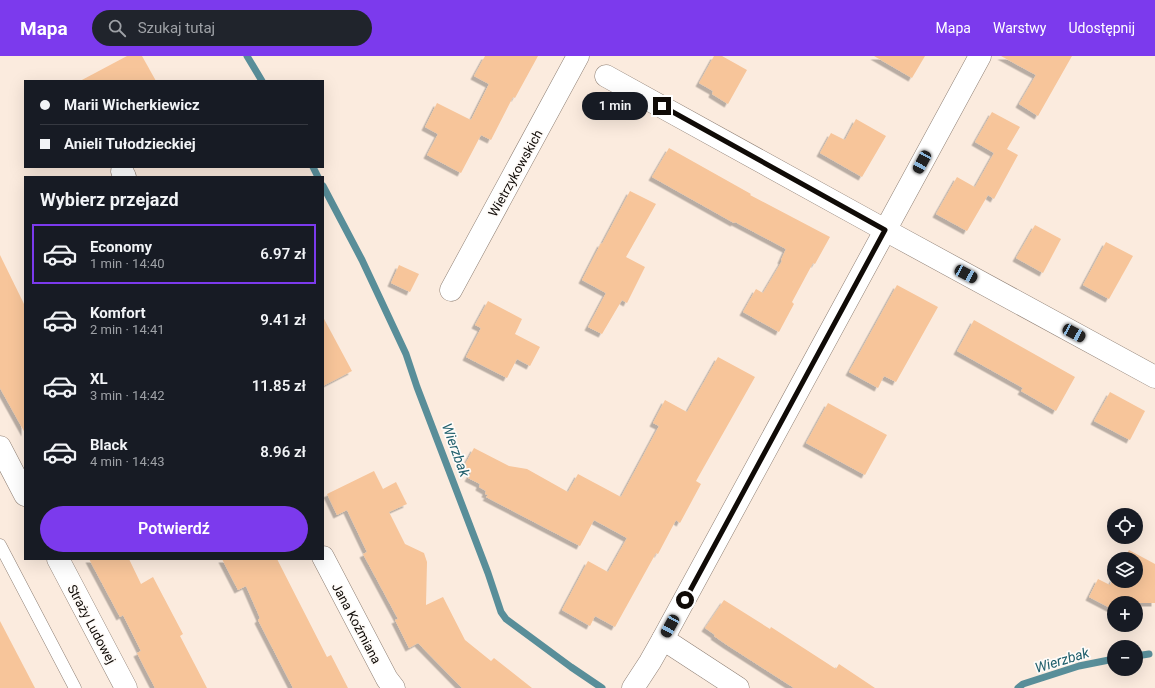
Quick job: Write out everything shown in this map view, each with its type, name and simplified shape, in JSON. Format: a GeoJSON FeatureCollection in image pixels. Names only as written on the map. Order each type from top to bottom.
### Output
{"type":"FeatureCollection","features":[{"type":"Feature","properties":{"kind":"street","name":"Wietrzykowskich"},"geometry":{"type":"LineString","coordinates":[[451,290],[578,56]]}},
{"type":"Feature","properties":{"kind":"street"},"geometry":{"type":"LineString","coordinates":[[633,688],[663,639],[980,56]]}},
{"type":"Feature","properties":{"kind":"street"},"geometry":{"type":"LineString","coordinates":[[606,76],[1155,377]]}},
{"type":"Feature","properties":{"kind":"street"},"geometry":{"type":"LineString","coordinates":[[0,447],[24,493]]}},
{"type":"Feature","properties":{"kind":"street","name":"Jana Koźmiana"},"geometry":{"type":"LineString","coordinates":[[324,559],[387,679],[394,688]]}},
{"type":"Feature","properties":{"kind":"street","name":"Straży Ludowej"},"geometry":{"type":"LineString","coordinates":[[59,560],[126,688]]}},
{"type":"Feature","properties":{"kind":"street"},"geometry":{"type":"LineString","coordinates":[[663,639],[738,688]]}},
{"type":"Feature","properties":{"kind":"lane"},"geometry":{"type":"LineString","coordinates":[[0,545],[75,688]]}},
{"type":"Feature","properties":{"kind":"building"},"geometry":{"type":"Polygon","coordinates":[[[127,56],[142,56],[155,80],[82,80],[127,56]]]}},
{"type":"Feature","properties":{"kind":"building"},"geometry":{"type":"Polygon","coordinates":[[[485,56],[538,56],[515,98],[513,97],[491,140],[481,135],[461,173],[427,155],[438,134],[425,127],[437,103],[471,120],[489,84],[474,76],[485,56]]]}},
{"type":"Feature","properties":{"kind":"building"},"geometry":{"type":"Polygon","coordinates":[[[714,56],[722,56],[747,70],[728,104],[712,94],[713,91],[699,83],[714,56]]]}},
{"type":"Feature","properties":{"kind":"building"},"geometry":{"type":"Polygon","coordinates":[[[874,56],[925,56],[912,78],[874,56]]]}},
{"type":"Feature","properties":{"kind":"building"},"geometry":{"type":"Polygon","coordinates":[[[1001,56],[1072,56],[1038,116],[1019,104],[1036,75],[1001,56]]]}},
{"type":"Feature","properties":{"kind":"building"},"geometry":{"type":"Polygon","coordinates":[[[992,112],[1020,127],[1007,149],[1018,155],[994,199],[988,195],[967,231],[936,214],[957,177],[980,190],[975,187],[994,153],[975,142],[992,112]]]}},
{"type":"Feature","properties":{"kind":"building"},"geometry":{"type":"Polygon","coordinates":[[[856,119],[886,136],[862,177],[820,153],[831,133],[845,140],[856,119]]]}},
{"type":"Feature","properties":{"kind":"building"},"geometry":{"type":"Polygon","coordinates":[[[669,148],[751,194],[750,195],[830,237],[815,264],[813,263],[792,302],[794,304],[779,332],[743,312],[756,289],[763,293],[782,261],[781,260],[786,249],[735,222],[734,223],[652,177],[669,148]]]}},
{"type":"Feature","properties":{"kind":"building"},"geometry":{"type":"Polygon","coordinates":[[[630,191],[656,204],[626,257],[645,267],[627,303],[622,300],[602,334],[588,327],[606,293],[582,280],[630,191]]]}},
{"type":"Feature","properties":{"kind":"building"},"geometry":{"type":"Polygon","coordinates":[[[1035,225],[1061,239],[1043,273],[1016,258],[1035,225]]]}},
{"type":"Feature","properties":{"kind":"building"},"geometry":{"type":"Polygon","coordinates":[[[1106,242],[1133,256],[1109,299],[1083,285],[1106,242]]]}},
{"type":"Feature","properties":{"kind":"building"},"geometry":{"type":"Polygon","coordinates":[[[0,255],[24,304],[24,431],[0,388],[0,255]]]}},
{"type":"Feature","properties":{"kind":"building"},"geometry":{"type":"Polygon","coordinates":[[[399,265],[419,274],[410,292],[391,283],[399,265]]]}},
{"type":"Feature","properties":{"kind":"building"},"geometry":{"type":"Polygon","coordinates":[[[897,285],[938,307],[896,382],[884,376],[878,388],[849,372],[897,285]]]}},
{"type":"Feature","properties":{"kind":"building"},"geometry":{"type":"Polygon","coordinates":[[[488,301],[522,319],[515,334],[540,347],[530,366],[517,359],[507,378],[466,357],[481,328],[475,325],[488,301]]]}},
{"type":"Feature","properties":{"kind":"building"},"geometry":{"type":"Polygon","coordinates":[[[324,319],[352,371],[324,385],[324,319]]]}},
{"type":"Feature","properties":{"kind":"building"},"geometry":{"type":"Polygon","coordinates":[[[974,320],[1075,377],[1056,411],[1021,391],[1023,388],[957,351],[974,320]]]}},
{"type":"Feature","properties":{"kind":"building"},"geometry":{"type":"Polygon","coordinates":[[[718,357],[755,377],[696,481],[701,484],[680,523],[676,520],[658,554],[656,553],[615,627],[595,616],[590,626],[562,610],[588,561],[608,572],[627,538],[594,520],[580,546],[486,497],[488,495],[485,494],[486,491],[479,487],[480,484],[468,478],[471,473],[463,468],[474,448],[509,466],[527,469],[568,492],[578,474],[621,497],[659,426],[653,423],[665,400],[687,412],[718,357]]]}},
{"type":"Feature","properties":{"kind":"building"},"geometry":{"type":"Polygon","coordinates":[[[1110,392],[1145,411],[1130,440],[1094,421],[1110,392]]]}},
{"type":"Feature","properties":{"kind":"building"},"geometry":{"type":"Polygon","coordinates":[[[828,403],[887,435],[865,475],[806,443],[828,403]]]}},
{"type":"Feature","properties":{"kind":"building"},"geometry":{"type":"Polygon","coordinates":[[[374,471],[383,489],[396,482],[407,504],[389,512],[405,544],[424,553],[427,562],[426,605],[443,597],[465,640],[491,661],[494,658],[532,688],[462,688],[418,643],[409,648],[395,620],[398,619],[363,554],[367,552],[347,510],[337,515],[327,494],[374,471]]]}},
{"type":"Feature","properties":{"kind":"building"},"geometry":{"type":"Polygon","coordinates":[[[1143,558],[1155,564],[1155,603],[1143,603],[1143,596],[1107,596],[1107,606],[1089,597],[1098,579],[1107,584],[1107,588],[1143,588],[1143,558]]]}},
{"type":"Feature","properties":{"kind":"building"},"geometry":{"type":"Polygon","coordinates":[[[90,560],[129,560],[141,584],[153,577],[183,634],[180,636],[207,688],[155,688],[137,653],[141,651],[123,615],[120,617],[90,560]]]}},
{"type":"Feature","properties":{"kind":"building"},"geometry":{"type":"Polygon","coordinates":[[[223,560],[278,560],[327,657],[331,655],[348,688],[293,688],[258,620],[260,618],[246,586],[238,590],[223,560]]]}},
{"type":"Feature","properties":{"kind":"building"},"geometry":{"type":"Polygon","coordinates":[[[724,600],[770,629],[771,627],[836,669],[839,664],[875,688],[794,688],[727,645],[705,628],[724,600]]]}},
{"type":"Feature","properties":{"kind":"building"},"geometry":{"type":"Polygon","coordinates":[[[0,621],[35,688],[0,688],[0,621]]]}},
{"type":"Feature","properties":{"kind":"waterway","name":"Wierzbak"},"geometry":{"type":"LineString","coordinates":[[247,56],[261,80]]}},
{"type":"Feature","properties":{"kind":"waterway","name":"Wierzbak"},"geometry":{"type":"LineString","coordinates":[[314,168],[318,176]]}},
{"type":"Feature","properties":{"kind":"waterway","name":"Wierzbak"},"geometry":{"type":"LineString","coordinates":[[324,188],[362,260],[406,354],[417,387],[488,573],[501,612],[506,619],[602,688]]}},
{"type":"Feature","properties":{"kind":"waterway","name":"Wierzbak"},"geometry":{"type":"LineString","coordinates":[[1143,655],[1149,654]]}},
{"type":"Feature","properties":{"kind":"waterway","name":"Wierzbak"},"geometry":{"type":"LineString","coordinates":[[1018,688],[1023,684],[1079,666],[1107,660]]}},
{"type":"Feature","properties":{"kind":"route"},"geometry":{"type":"LineString","coordinates":[[662,106],[885,230],[685,600]]}}]}
